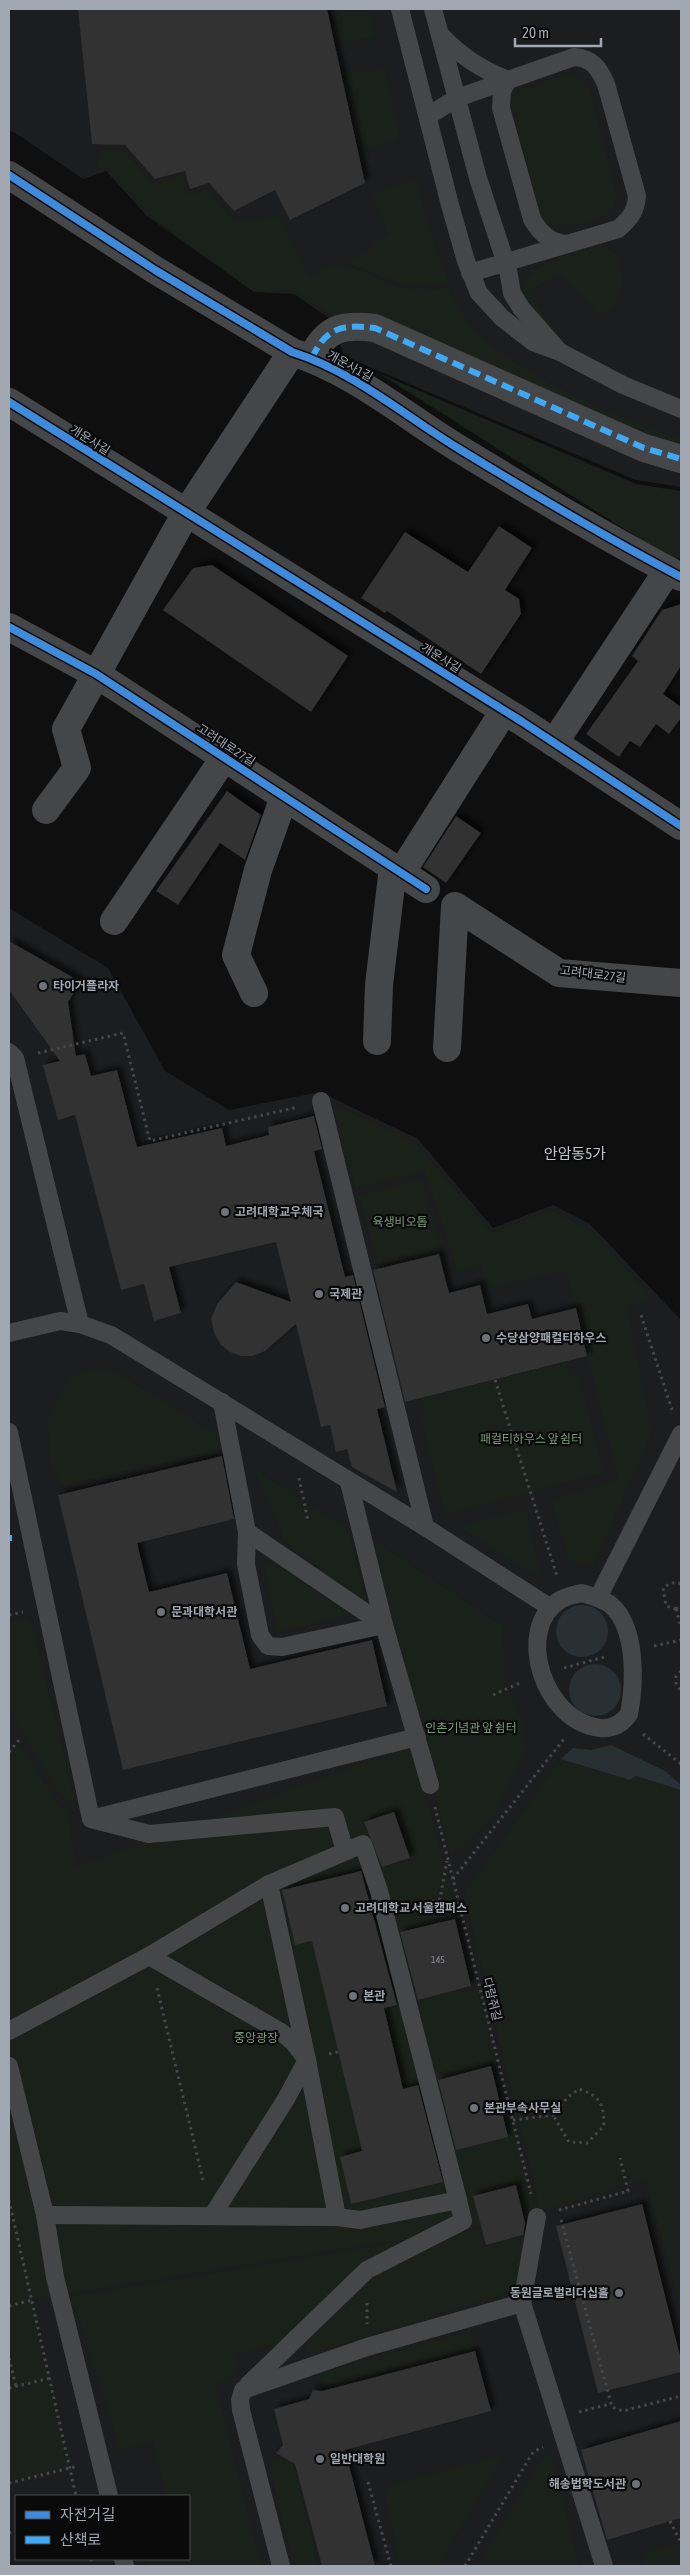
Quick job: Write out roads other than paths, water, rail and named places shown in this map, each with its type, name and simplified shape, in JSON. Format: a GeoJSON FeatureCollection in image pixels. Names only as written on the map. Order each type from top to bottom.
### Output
{"type":"FeatureCollection","features":[{"type":"Feature","properties":{"kind":"street","name":"개운사1길"},"geometry":{"type":"LineString","coordinates":[[9,175],[155,270],[302,355],[392,402],[460,450],[675,574]]}},
{"type":"Feature","properties":{"kind":"street"},"geometry":{"type":"LineString","coordinates":[[46,810],[77,768],[66,729],[186,513],[302,355],[339,328],[353,325],[375,328],[644,448],[681,459]]}},
{"type":"Feature","properties":{"kind":"street","name":"개운사길"},"geometry":{"type":"LineString","coordinates":[[9,402],[504,711],[681,826]]}},
{"type":"Feature","properties":{"kind":"street"},"geometry":{"type":"LineString","coordinates":[[554,743],[675,574]]}},
{"type":"Feature","properties":{"kind":"street","name":"고려대로27길"},"geometry":{"type":"LineString","coordinates":[[9,627],[96,674],[426,890]]}},
{"type":"Feature","properties":{"kind":"street"},"geometry":{"type":"LineString","coordinates":[[377,1041],[378,985],[397,870],[504,711]]}},
{"type":"Feature","properties":{"kind":"street","name":"고려대로27길"},"geometry":{"type":"LineString","coordinates":[[114,922],[224,758]]}},
{"type":"Feature","properties":{"kind":"street"},"geometry":{"type":"LineString","coordinates":[[254,993],[236,955],[258,870],[284,797]]}},
{"type":"Feature","properties":{"kind":"street","name":"고려대로27길"},"geometry":{"type":"LineString","coordinates":[[447,1048],[455,906],[559,973],[681,983]]}},
{"type":"Feature","properties":{"kind":"lane"},"geometry":{"type":"LineString","coordinates":[[400,9],[450,205],[470,273],[479,293],[502,318],[533,342],[560,352],[623,385],[681,409]]}},
{"type":"Feature","properties":{"kind":"lane"},"geometry":{"type":"LineString","coordinates":[[433,9],[478,178],[506,262],[512,293],[521,308],[560,352]]}},
{"type":"Feature","properties":{"kind":"lane"},"geometry":{"type":"LineString","coordinates":[[440,33],[465,58],[487,72],[508,80]]}},
{"type":"Feature","properties":{"kind":"lane"},"geometry":{"type":"LineString","coordinates":[[428,116],[457,98],[574,57],[585,57],[600,70],[606,84],[637,196],[636,208],[631,217],[618,229],[470,273]]}},
{"type":"Feature","properties":{"kind":"lane"},"geometry":{"type":"LineString","coordinates":[[508,80],[502,91],[501,108],[532,219],[542,234],[549,240],[558,244],[566,244]]}},
{"type":"Feature","properties":{"kind":"lane"},"geometry":{"type":"LineString","coordinates":[[12,1055],[80,1324]]}},
{"type":"Feature","properties":{"kind":"lane"},"geometry":{"type":"LineString","coordinates":[[321,1101],[424,1527]]}},
{"type":"Feature","properties":{"kind":"lane"},"geometry":{"type":"LineString","coordinates":[[9,1333],[60,1321],[80,1324],[111,1335],[424,1527],[558,1603]]}},
{"type":"Feature","properties":{"kind":"lane"},"geometry":{"type":"LineString","coordinates":[[222,1402],[247,1532],[246,1564],[260,1635],[268,1646],[282,1647],[384,1625]]}},
{"type":"Feature","properties":{"kind":"lane"},"geometry":{"type":"LineString","coordinates":[[9,1432],[91,1818]]}},
{"type":"Feature","properties":{"kind":"lane"},"geometry":{"type":"LineString","coordinates":[[598,1598],[681,1434]]}},
{"type":"Feature","properties":{"kind":"lane"},"geometry":{"type":"LineString","coordinates":[[350,1482],[384,1625],[430,1785]]}},
{"type":"Feature","properties":{"kind":"lane"},"geometry":{"type":"LineString","coordinates":[[247,1532],[384,1625]]}},
{"type":"Feature","properties":{"kind":"lane"},"geometry":{"type":"LineString","coordinates":[[582,1593],[598,1598],[611,1606],[621,1619],[632,1650],[629,1714],[617,1726],[606,1728],[590,1727],[578,1722],[557,1704],[541,1674],[538,1645],[544,1620],[558,1603],[582,1593]]}},
{"type":"Feature","properties":{"kind":"lane"},"geometry":{"type":"LineString","coordinates":[[91,1818],[416,1737]]}},
{"type":"Feature","properties":{"kind":"lane"},"geometry":{"type":"LineString","coordinates":[[91,1818],[149,1834],[335,1817],[345,1851]]}},
{"type":"Feature","properties":{"kind":"lane"},"geometry":{"type":"LineString","coordinates":[[9,2031],[149,1956],[269,1884],[363,1844],[379,1890],[463,2221],[367,2270],[243,2390],[240,2400],[241,2410],[281,2566]]}},
{"type":"Feature","properties":{"kind":"lane"},"geometry":{"type":"LineString","coordinates":[[269,1884],[307,2060],[336,2217]]}},
{"type":"Feature","properties":{"kind":"lane"},"geometry":{"type":"LineString","coordinates":[[149,1956],[281,2032],[294,2043],[307,2060]]}},
{"type":"Feature","properties":{"kind":"lane"},"geometry":{"type":"LineString","coordinates":[[212,2216],[290,2093],[307,2060]]}},
{"type":"Feature","properties":{"kind":"lane"},"geometry":{"type":"LineString","coordinates":[[9,2066],[45,2215],[55,2277],[109,2495]]}},
{"type":"Feature","properties":{"kind":"lane"},"geometry":{"type":"LineString","coordinates":[[45,2215],[336,2217],[360,2220],[458,2200]]}},
{"type":"Feature","properties":{"kind":"lane"},"geometry":{"type":"LineString","coordinates":[[545,2214],[522,2303],[604,2566]]}},
{"type":"Feature","properties":{"kind":"lane"},"geometry":{"type":"LineString","coordinates":[[243,2390],[367,2347],[522,2303]]}},
{"type":"Feature","properties":{"kind":"place","name":"타이거플라자"},"geometry":{"type":"Point","coordinates":[43,986]}},
{"type":"Feature","properties":{"kind":"place","name":"고려대학교우체국"},"geometry":{"type":"Point","coordinates":[225,1212]}},
{"type":"Feature","properties":{"kind":"place","name":"국제관"},"geometry":{"type":"Point","coordinates":[319,1294]}},
{"type":"Feature","properties":{"kind":"place","name":"수당삼양패컬티하우스"},"geometry":{"type":"Point","coordinates":[486,1338]}},
{"type":"Feature","properties":{"kind":"place","name":"문과대학서관"},"geometry":{"type":"Point","coordinates":[161,1612]}},
{"type":"Feature","properties":{"kind":"place","name":"고려대학교 서울캠퍼스"},"geometry":{"type":"Point","coordinates":[345,1908]}},
{"type":"Feature","properties":{"kind":"place","name":"본관"},"geometry":{"type":"Point","coordinates":[353,1996]}},
{"type":"Feature","properties":{"kind":"place","name":"본관부속사무실"},"geometry":{"type":"Point","coordinates":[474,2108]}},
{"type":"Feature","properties":{"kind":"place","name":"동원글로벌리더십홀"},"geometry":{"type":"Point","coordinates":[619,2293]}},
{"type":"Feature","properties":{"kind":"place","name":"일반대학원"},"geometry":{"type":"Point","coordinates":[320,2459]}},
{"type":"Feature","properties":{"kind":"place","name":"해송법학도서관"},"geometry":{"type":"Point","coordinates":[636,2484]}},
{"type":"Feature","properties":{"kind":"district","name":"안암동5가"},"geometry":{"type":"Point","coordinates":[575,1153]}},
{"type":"Feature","properties":{"kind":"park label","name":"육생비오톱"},"geometry":{"type":"Point","coordinates":[400,1222]}},
{"type":"Feature","properties":{"kind":"park label","name":"패컬티하우스 앞 쉼터"},"geometry":{"type":"Point","coordinates":[531,1439]}},
{"type":"Feature","properties":{"kind":"park label","name":"인촌기념관 앞 쉼터"},"geometry":{"type":"Point","coordinates":[471,1728]}},
{"type":"Feature","properties":{"kind":"park label","name":"중앙광장"},"geometry":{"type":"Point","coordinates":[256,2038]}}]}
